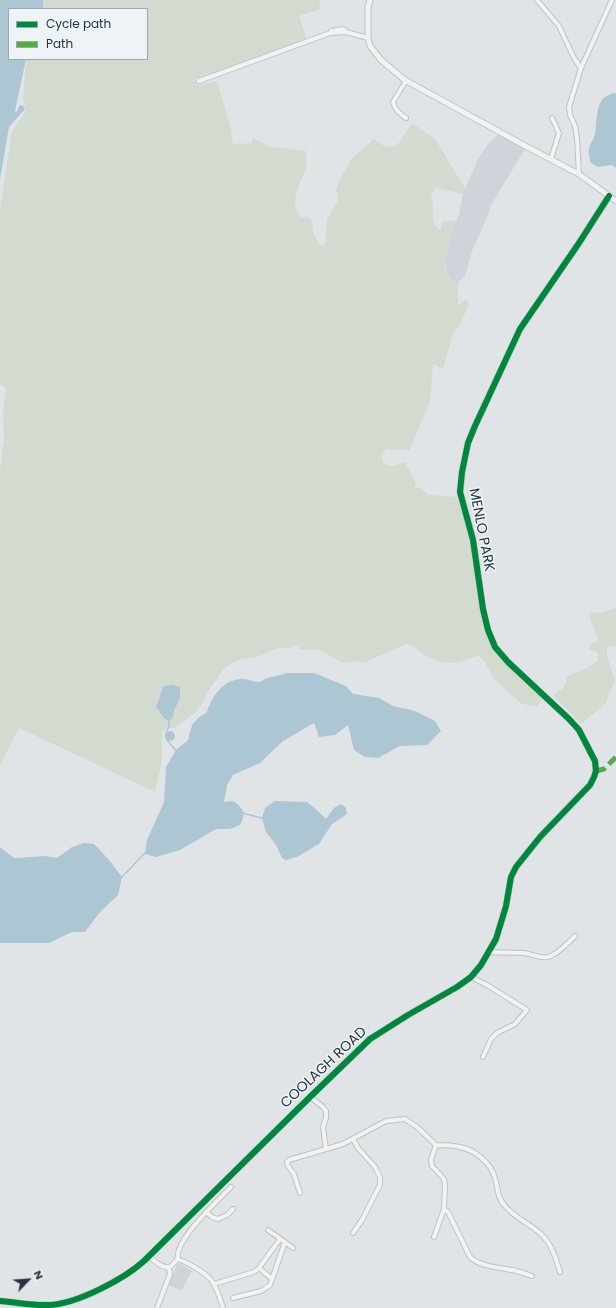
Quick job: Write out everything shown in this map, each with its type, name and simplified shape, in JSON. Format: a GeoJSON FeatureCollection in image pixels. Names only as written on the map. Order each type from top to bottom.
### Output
{"type":"FeatureCollection","features":[{"type":"Feature","properties":{"kind":"street"},"geometry":{"type":"LineString","coordinates":[[369,0],[368,38],[370,46],[382,60],[406,81],[579,174],[616,201]]}},
{"type":"Feature","properties":{"kind":"street"},"geometry":{"type":"LineString","coordinates":[[536,0],[559,26],[574,58],[581,68]]}},
{"type":"Feature","properties":{"kind":"street"},"geometry":{"type":"LineString","coordinates":[[579,174],[577,139],[569,107],[581,68],[612,0]]}},
{"type":"Feature","properties":{"kind":"street"},"geometry":{"type":"LineString","coordinates":[[199,81],[330,33],[346,32],[368,38]]}},
{"type":"Feature","properties":{"kind":"street"},"geometry":{"type":"LineString","coordinates":[[406,81],[393,102],[394,108],[398,113],[406,118]]}},
{"type":"Feature","properties":{"kind":"street"},"geometry":{"type":"LineString","coordinates":[[550,159],[560,133],[552,118]]}},
{"type":"Feature","properties":{"kind":"street","name":"MENLO PARK"},"geometry":{"type":"LineString","coordinates":[[596,771],[593,757],[578,730],[569,718],[508,662],[495,647],[486,623],[473,540],[460,492],[462,472],[468,443],[520,329],[579,243],[609,196]]}},
{"type":"Feature","properties":{"kind":"street","name":"COOLAGH ROAD"},"geometry":{"type":"LineString","coordinates":[[0,1301],[38,1305],[60,1304],[81,1297],[134,1269],[370,1039],[408,1014],[457,988],[471,977],[479,968],[496,939],[502,922],[511,877],[516,867],[540,837],[590,785],[596,771]]}},
{"type":"Feature","properties":{"kind":"street"},"geometry":{"type":"LineString","coordinates":[[489,952],[525,954],[544,958],[550,957],[575,936]]}},
{"type":"Feature","properties":{"kind":"street"},"geometry":{"type":"LineString","coordinates":[[471,977],[487,985],[527,1010],[516,1024],[497,1033],[491,1039],[483,1057]]}},
{"type":"Feature","properties":{"kind":"street"},"geometry":{"type":"LineString","coordinates":[[310,1097],[326,1111],[324,1127],[326,1149]]}},
{"type":"Feature","properties":{"kind":"street"},"geometry":{"type":"LineString","coordinates":[[300,1193],[294,1174],[288,1166],[287,1162],[289,1160],[343,1144],[386,1121],[405,1119],[417,1127],[436,1145],[462,1147],[480,1156],[488,1163],[495,1178],[498,1196],[504,1205],[545,1238],[552,1250],[560,1272]]}},
{"type":"Feature","properties":{"kind":"street"},"geometry":{"type":"LineString","coordinates":[[353,1139],[358,1148],[375,1167],[380,1177],[380,1185],[362,1220],[353,1233]]}},
{"type":"Feature","properties":{"kind":"street"},"geometry":{"type":"LineString","coordinates":[[434,1237],[444,1209],[445,1185],[444,1179],[432,1166],[431,1160],[436,1145]]}},
{"type":"Feature","properties":{"kind":"street"},"geometry":{"type":"LineString","coordinates":[[178,1259],[177,1254],[184,1241],[206,1212],[231,1187]]}},
{"type":"Feature","properties":{"kind":"street"},"geometry":{"type":"LineString","coordinates":[[206,1212],[212,1217],[218,1219],[227,1215],[233,1209]]}},
{"type":"Feature","properties":{"kind":"street"},"geometry":{"type":"LineString","coordinates":[[444,1209],[448,1212],[470,1257],[475,1262],[518,1271],[532,1276]]}},
{"type":"Feature","properties":{"kind":"street"},"geometry":{"type":"LineString","coordinates":[[268,1230],[293,1248]]}},
{"type":"Feature","properties":{"kind":"street"},"geometry":{"type":"LineString","coordinates":[[214,1284],[247,1275],[259,1268],[280,1239]]}},
{"type":"Feature","properties":{"kind":"street"},"geometry":{"type":"LineString","coordinates":[[233,1298],[261,1291],[270,1285],[285,1242]]}},
{"type":"Feature","properties":{"kind":"street"},"geometry":{"type":"LineString","coordinates":[[149,1256],[158,1264],[169,1268]]}},
{"type":"Feature","properties":{"kind":"street"},"geometry":{"type":"LineString","coordinates":[[169,1268],[178,1259]]}},
{"type":"Feature","properties":{"kind":"street"},"geometry":{"type":"LineString","coordinates":[[178,1259],[199,1270],[210,1278],[214,1284],[223,1308]]}},
{"type":"Feature","properties":{"kind":"street"},"geometry":{"type":"LineString","coordinates":[[157,1308],[170,1274],[169,1268]]}},
{"type":"Feature","properties":{"kind":"street"},"geometry":{"type":"LineString","coordinates":[[259,1268],[272,1279]]}},
{"type":"Feature","properties":{"kind":"shaded area"},"geometry":{"type":"Polygon","coordinates":[[[43,0],[319,0],[321,9],[299,16],[307,40],[195,79],[198,85],[217,81],[230,125],[233,144],[251,143],[253,138],[271,147],[306,151],[306,167],[297,192],[295,205],[301,217],[308,217],[312,220],[314,234],[319,244],[322,246],[325,243],[327,220],[338,199],[336,189],[353,157],[374,139],[384,146],[392,147],[399,143],[412,123],[435,139],[465,188],[463,194],[436,188],[431,194],[433,204],[433,220],[437,228],[440,230],[443,221],[457,220],[450,239],[445,265],[448,276],[453,283],[458,282],[458,306],[466,299],[469,304],[460,325],[453,334],[443,369],[433,364],[430,401],[412,445],[409,450],[386,449],[382,455],[383,462],[391,466],[405,462],[416,483],[414,488],[421,488],[429,495],[457,497],[473,540],[483,609],[495,647],[546,696],[537,706],[522,704],[516,699],[494,679],[484,661],[478,655],[455,663],[444,663],[429,657],[407,644],[366,662],[361,663],[357,661],[343,663],[319,650],[299,650],[300,647],[296,645],[288,648],[281,647],[257,657],[242,659],[232,663],[223,670],[195,713],[174,728],[163,729],[162,761],[155,792],[19,728],[0,765],[0,469],[4,443],[3,409],[6,389],[0,384],[0,210],[12,131],[26,111],[23,98],[26,60],[148,60],[148,8],[43,8],[43,0]],[[160,692],[156,707],[164,718],[174,711],[177,705],[160,692]]]}},
{"type":"Feature","properties":{"kind":"shaded area"},"geometry":{"type":"Polygon","coordinates":[[[498,134],[525,149],[491,205],[487,218],[473,248],[465,276],[458,282],[453,283],[447,273],[445,261],[451,234],[459,214],[463,194],[478,159],[488,144],[498,134]]]}},
{"type":"Feature","properties":{"kind":"shaded area"},"geometry":{"type":"Polygon","coordinates":[[[616,607],[616,649],[615,647],[607,646],[607,656],[615,681],[606,703],[581,724],[553,695],[565,686],[567,677],[598,661],[598,653],[589,649],[591,644],[598,640],[589,614],[592,612],[603,613],[616,607]]]}},
{"type":"Feature","properties":{"kind":"shaded area"},"geometry":{"type":"Polygon","coordinates":[[[177,1264],[180,1264],[192,1271],[181,1291],[169,1285],[177,1264]]]}},
{"type":"Feature","properties":{"kind":"water"},"geometry":{"type":"Polygon","coordinates":[[[0,0],[43,0],[43,8],[8,8],[8,60],[26,60],[15,111],[17,112],[19,106],[22,105],[25,109],[9,127],[0,179],[0,0]]]}},
{"type":"Feature","properties":{"kind":"water"},"geometry":{"type":"Polygon","coordinates":[[[616,93],[616,168],[612,165],[598,167],[590,162],[589,152],[595,134],[598,108],[604,98],[616,93]]]}},
{"type":"Feature","properties":{"kind":"water"},"geometry":{"type":"Polygon","coordinates":[[[288,673],[314,673],[346,686],[353,694],[379,698],[393,706],[415,711],[435,721],[441,731],[427,745],[400,746],[378,758],[365,757],[354,750],[348,725],[335,735],[319,737],[314,723],[283,741],[260,763],[233,775],[227,785],[224,802],[233,801],[239,806],[243,812],[243,818],[240,825],[230,829],[216,829],[180,850],[156,857],[145,854],[147,840],[164,802],[166,767],[176,750],[188,740],[192,725],[198,718],[207,712],[211,701],[223,686],[228,683],[234,680],[242,679],[259,682],[267,678],[288,673]]]}},
{"type":"Feature","properties":{"kind":"water"},"geometry":{"type":"Polygon","coordinates":[[[172,685],[180,687],[180,698],[173,717],[169,721],[164,718],[156,707],[164,686],[172,685]]]}},
{"type":"Feature","properties":{"kind":"water"},"geometry":{"type":"Polygon","coordinates":[[[168,731],[172,731],[174,732],[174,740],[168,741],[165,738],[165,734],[168,731]]]}},
{"type":"Feature","properties":{"kind":"water"},"geometry":{"type":"Polygon","coordinates":[[[275,801],[307,802],[326,819],[334,808],[341,804],[346,808],[347,814],[332,824],[319,844],[297,857],[286,860],[282,858],[276,845],[266,832],[262,818],[265,808],[275,801]]]}},
{"type":"Feature","properties":{"kind":"water"},"geometry":{"type":"Polygon","coordinates":[[[84,843],[94,844],[110,861],[122,877],[118,895],[100,912],[85,932],[72,932],[49,943],[0,943],[0,847],[14,858],[45,856],[57,858],[72,847],[84,843]]]}},
{"type":"Feature","properties":{"kind":"waterway"},"geometry":{"type":"LineString","coordinates":[[166,732],[169,726],[169,721]]}},
{"type":"Feature","properties":{"kind":"waterway"},"geometry":{"type":"LineString","coordinates":[[167,740],[177,752]]}},
{"type":"Feature","properties":{"kind":"waterway"},"geometry":{"type":"LineString","coordinates":[[242,813],[262,818]]}},
{"type":"Feature","properties":{"kind":"waterway"},"geometry":{"type":"LineString","coordinates":[[121,878],[146,852]]}},
{"type":"Feature","properties":{"kind":"marked path"},"geometry":{"type":"LineString","coordinates":[[596,771],[604,769],[616,757]]}},
{"type":"Feature","properties":{"kind":"cycle path"},"geometry":{"type":"LineString","coordinates":[[0,1301],[37,1305],[60,1304],[100,1289],[125,1275],[144,1261],[370,1039],[471,977],[481,965],[496,939],[506,906],[511,877],[516,867],[540,837],[590,785],[596,771],[595,761],[579,730],[508,662],[495,647],[488,630],[483,609],[473,540],[460,492],[462,472],[468,443],[520,329],[579,243],[609,196]]}}]}
